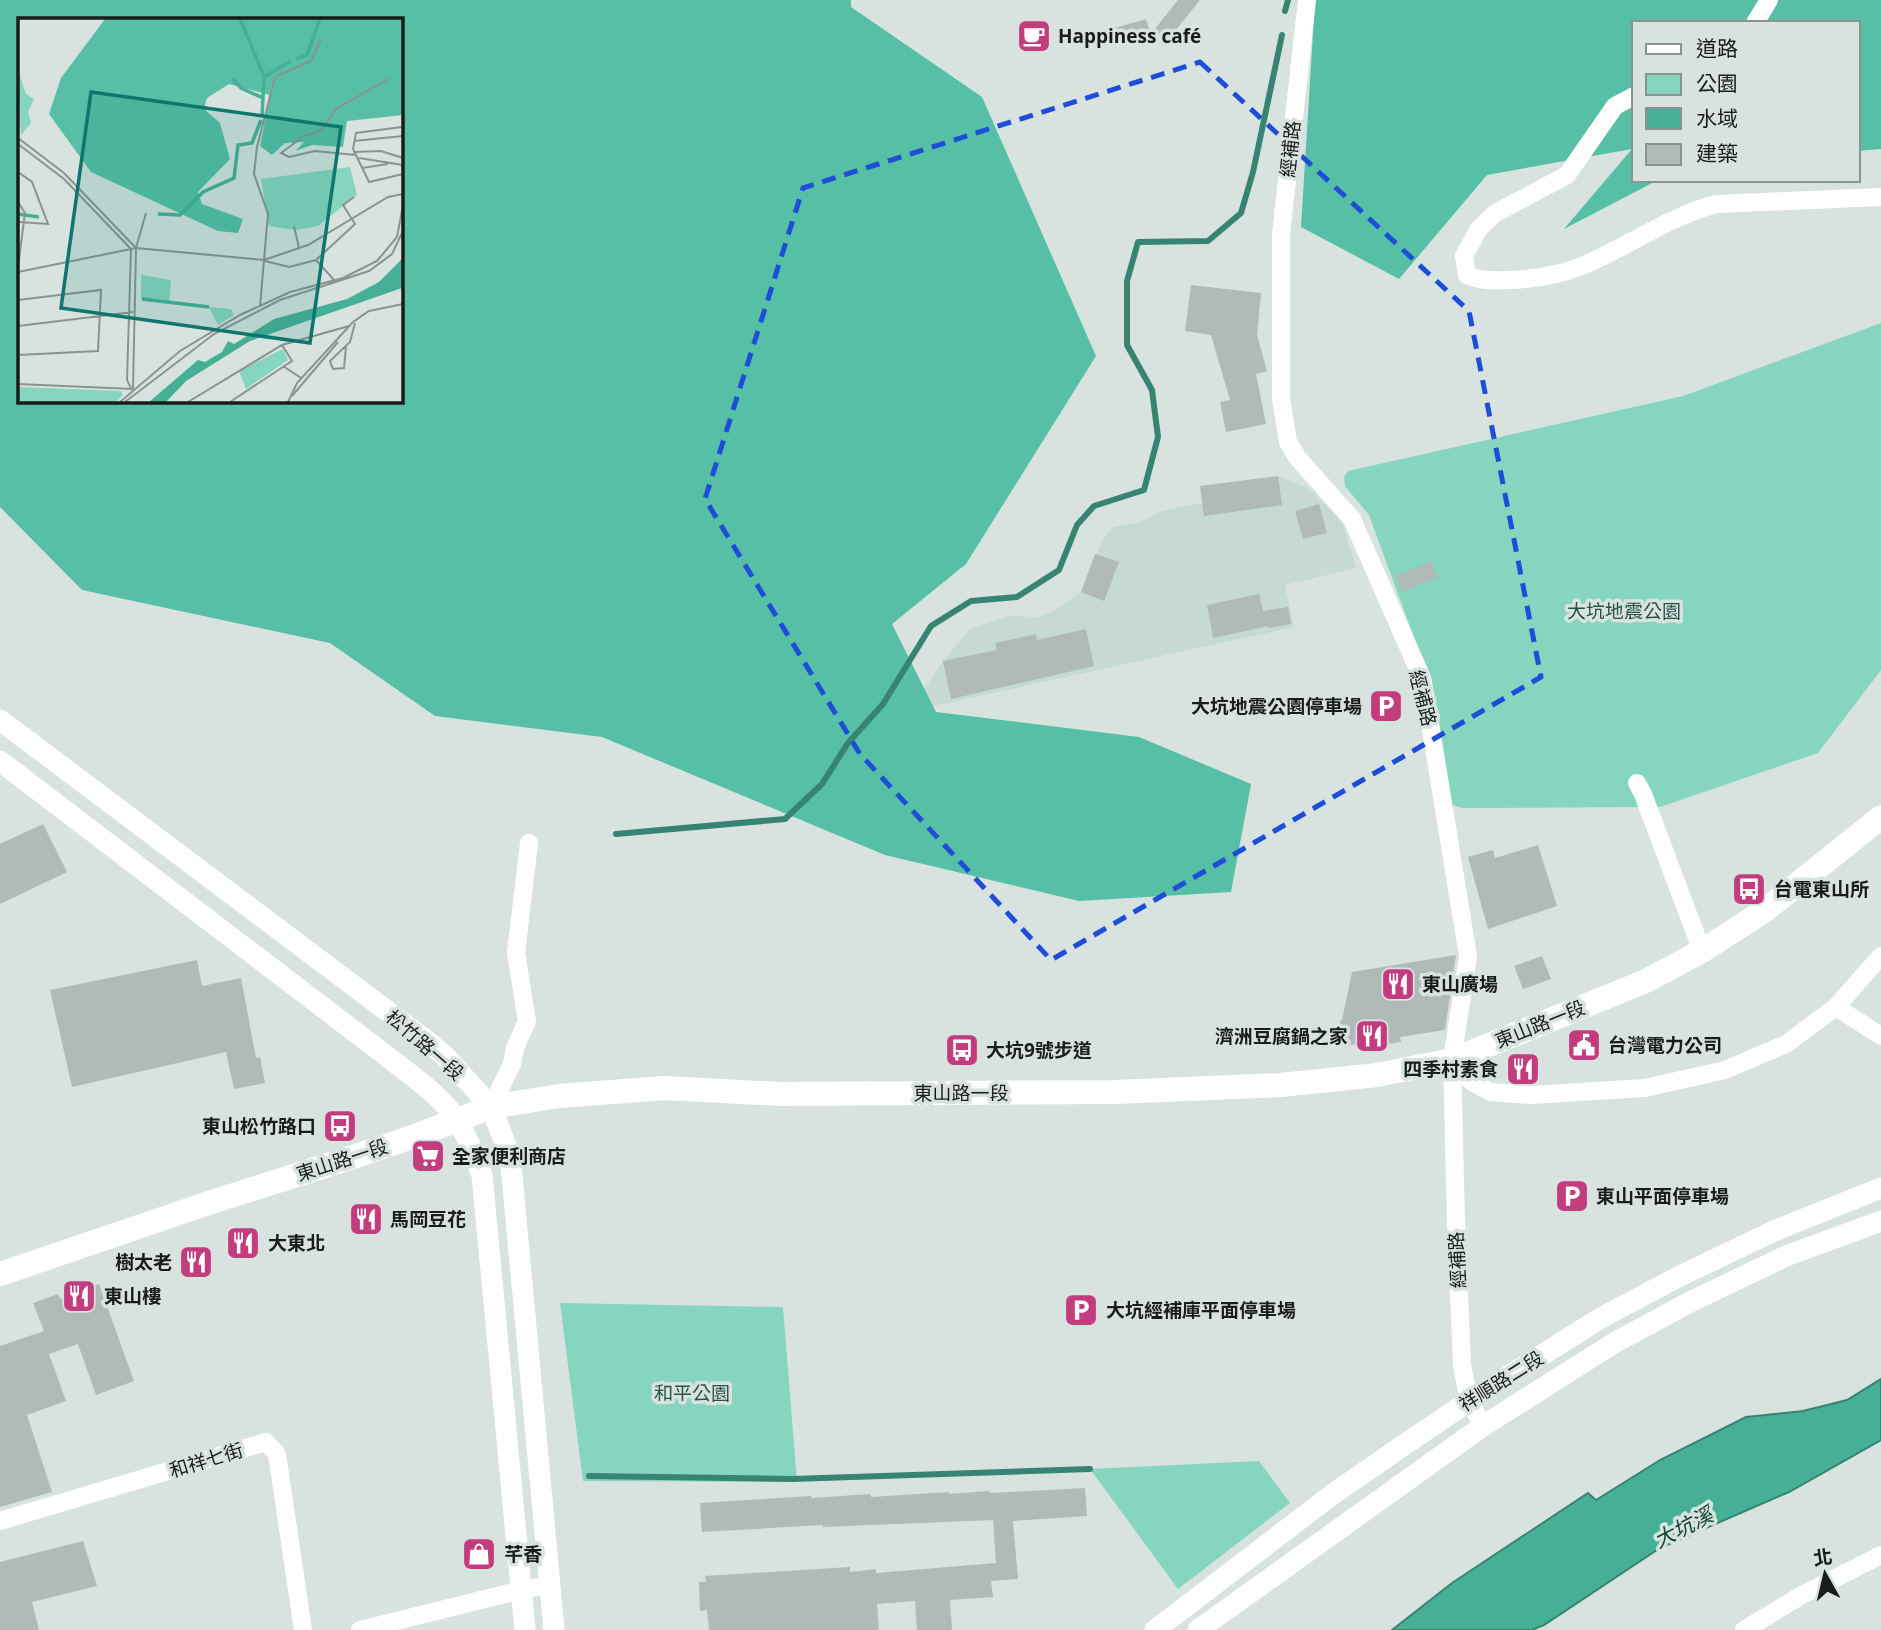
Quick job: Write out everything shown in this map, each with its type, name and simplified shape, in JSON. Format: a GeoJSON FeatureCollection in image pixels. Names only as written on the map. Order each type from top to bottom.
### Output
{"type":"FeatureCollection","features":[{"type":"Feature","properties":{"kind":"main road","name":"東山路一段"},"geometry":{"type":"LineString","coordinates":[[0,1274],[359,1155],[491,1107],[559,1096],[664,1088],[780,1094],[1115,1092],[1281,1085],[1377,1075],[1452,1060],[1646,981],[1702,951],[1764,911],[1881,817]]}},
{"type":"Feature","properties":{"kind":"street","name":"經補路"},"geometry":{"type":"LineString","coordinates":[[1307,0],[1281,234],[1281,399],[1288,442],[1297,457],[1352,519],[1422,678],[1468,956],[1452,1060],[1456,1222],[1462,1365],[1469,1401],[1483,1426]]}},
{"type":"Feature","properties":{"kind":"street"},"geometry":{"type":"LineString","coordinates":[[1756,21],[1769,0]]}},
{"type":"Feature","properties":{"kind":"street"},"geometry":{"type":"LineString","coordinates":[[1632,97],[1615,106],[1567,175],[1494,214],[1478,230],[1464,256],[1467,275],[1481,281],[1552,275],[1591,262],[1692,210],[1716,204],[1881,197]]}},
{"type":"Feature","properties":{"kind":"street","name":"松竹路一段"},"geometry":{"type":"LineString","coordinates":[[0,720],[427,1041],[445,1056],[491,1107],[511,1166],[554,1630]]}},
{"type":"Feature","properties":{"kind":"street","name":"松竹路一段"},"geometry":{"type":"LineString","coordinates":[[0,761],[435,1094],[457,1120],[482,1175],[525,1630]]}},
{"type":"Feature","properties":{"kind":"street"},"geometry":{"type":"LineString","coordinates":[[1637,783],[1702,951]]}},
{"type":"Feature","properties":{"kind":"street"},"geometry":{"type":"LineString","coordinates":[[491,1107],[512,1064],[515,1048],[527,1021],[516,953],[529,843]]}},
{"type":"Feature","properties":{"kind":"street"},"geometry":{"type":"LineString","coordinates":[[1452,1060],[1472,1082],[1490,1092],[1530,1095],[1645,1088],[1725,1070],[1786,1044],[1836,1007],[1881,956]]}},
{"type":"Feature","properties":{"kind":"street"},"geometry":{"type":"LineString","coordinates":[[1836,1007],[1881,1036]]}},
{"type":"Feature","properties":{"kind":"street","name":"祥順路二段"},"geometry":{"type":"LineString","coordinates":[[1155,1630],[1334,1494],[1469,1401],[1599,1320],[1678,1277],[1774,1231],[1881,1188]]}},
{"type":"Feature","properties":{"kind":"street","name":"祥順路二段"},"geometry":{"type":"LineString","coordinates":[[1198,1630],[1483,1426],[1614,1343],[1690,1302],[1786,1256],[1881,1220]]}},
{"type":"Feature","properties":{"kind":"street","name":"和祥七街"},"geometry":{"type":"LineString","coordinates":[[0,1521],[266,1442],[276,1454],[303,1630]]}},
{"type":"Feature","properties":{"kind":"street"},"geometry":{"type":"LineString","coordinates":[[1744,1630],[1802,1595],[1881,1555]]}},
{"type":"Feature","properties":{"kind":"street"},"geometry":{"type":"LineString","coordinates":[[360,1630],[550,1585]]}},
{"type":"Feature","properties":{"kind":"highlighted area"},"geometry":{"type":"Polygon","coordinates":[[[1200,62],[1469,311],[1541,677],[1051,960],[860,754],[705,499],[803,188],[1200,62]]]}},
{"type":"Feature","properties":{"kind":"shaded area"},"geometry":{"type":"Polygon","coordinates":[[[0,0],[851,0],[851,7],[982,97],[1096,356],[966,564],[892,624],[936,712],[1139,737],[1251,784],[1231,892],[1079,901],[885,855],[602,737],[435,716],[330,643],[82,590],[0,507],[0,0]]]}},
{"type":"Feature","properties":{"kind":"shaded area"},"geometry":{"type":"Polygon","coordinates":[[[1315,0],[1881,0],[1881,149],[1860,151],[1860,21],[1632,21],[1632,149],[1487,175],[1399,279],[1301,227],[1315,0]]]}},
{"type":"Feature","properties":{"kind":"shaded area"},"geometry":{"type":"Polygon","coordinates":[[[1632,149],[1632,182],[1654,182],[1564,229],[1632,149]]]}},
{"type":"Feature","properties":{"kind":"shaded area"},"geometry":{"type":"Polygon","coordinates":[[[1278,476],[1310,489],[1342,522],[1356,568],[1285,585],[1294,627],[924,708],[921,694],[943,661],[970,629],[1009,616],[1040,617],[1059,608],[1081,592],[1103,539],[1113,527],[1140,522],[1162,511],[1202,503],[1278,476]]]}},
{"type":"Feature","properties":{"kind":"green space","name":"大坑地震公園"},"geometry":{"type":"Polygon","coordinates":[[[1881,323],[1881,670],[1818,753],[1660,807],[1462,808],[1452,805],[1430,681],[1369,515],[1345,486],[1344,477],[1348,471],[1683,396],[1881,323]]]}},
{"type":"Feature","properties":{"kind":"green space","name":"和平公園"},"geometry":{"type":"Polygon","coordinates":[[[560,1303],[783,1307],[797,1482],[583,1481],[560,1303]]]}},
{"type":"Feature","properties":{"kind":"green space"},"geometry":{"type":"Polygon","coordinates":[[[1259,1461],[1290,1503],[1178,1589],[1090,1469],[1259,1461]]]}},
{"type":"Feature","properties":{"kind":"water","name":"大坑溪"},"geometry":{"type":"Polygon","coordinates":[[[1881,1379],[1881,1440],[1789,1492],[1660,1548],[1544,1625],[1532,1630],[1392,1630],[1452,1583],[1588,1493],[1596,1500],[1660,1460],[1746,1417],[1803,1411],[1847,1400],[1881,1379]]]}},
{"type":"Feature","properties":{"kind":"building"},"geometry":{"type":"Polygon","coordinates":[[[1178,0],[1200,0],[1167,41],[1154,30],[1178,0]]]}},
{"type":"Feature","properties":{"kind":"building"},"geometry":{"type":"Polygon","coordinates":[[[1146,19],[1151,35],[1115,45],[1111,29],[1146,19]]]}},
{"type":"Feature","properties":{"kind":"building"},"geometry":{"type":"Polygon","coordinates":[[[1191,285],[1261,293],[1257,335],[1267,371],[1256,374],[1266,424],[1226,432],[1220,402],[1230,400],[1211,335],[1185,331],[1191,285]]]}},
{"type":"Feature","properties":{"kind":"building"},"geometry":{"type":"Polygon","coordinates":[[[1278,476],[1282,505],[1204,516],[1200,486],[1278,476]]]}},
{"type":"Feature","properties":{"kind":"building"},"geometry":{"type":"Polygon","coordinates":[[[1319,504],[1327,533],[1303,539],[1295,511],[1319,504]]]}},
{"type":"Feature","properties":{"kind":"building"},"geometry":{"type":"Polygon","coordinates":[[[1095,554],[1119,562],[1104,601],[1081,592],[1095,554]]]}},
{"type":"Feature","properties":{"kind":"building"},"geometry":{"type":"Polygon","coordinates":[[[1431,561],[1438,577],[1402,592],[1395,576],[1431,561]]]}},
{"type":"Feature","properties":{"kind":"building"},"geometry":{"type":"Polygon","coordinates":[[[1259,594],[1263,611],[1288,607],[1291,624],[1213,638],[1207,605],[1259,594]]]}},
{"type":"Feature","properties":{"kind":"building"},"geometry":{"type":"Polygon","coordinates":[[[1086,629],[1094,666],[951,699],[943,661],[997,650],[995,643],[1036,634],[1037,640],[1086,629]]]}},
{"type":"Feature","properties":{"kind":"building"},"geometry":{"type":"Polygon","coordinates":[[[43,824],[67,872],[0,904],[0,844],[43,824]]]}},
{"type":"Feature","properties":{"kind":"building"},"geometry":{"type":"Polygon","coordinates":[[[1538,845],[1557,906],[1488,929],[1468,857],[1493,850],[1495,858],[1538,845]]]}},
{"type":"Feature","properties":{"kind":"building"},"geometry":{"type":"Polygon","coordinates":[[[1456,955],[1445,1030],[1400,1037],[1401,1042],[1361,1048],[1360,1044],[1338,1046],[1340,1021],[1352,972],[1456,955]]]}},
{"type":"Feature","properties":{"kind":"building"},"geometry":{"type":"Polygon","coordinates":[[[1542,956],[1551,979],[1523,989],[1514,966],[1542,956]]]}},
{"type":"Feature","properties":{"kind":"building"},"geometry":{"type":"Polygon","coordinates":[[[197,960],[202,986],[241,978],[256,1058],[260,1057],[265,1083],[234,1089],[226,1052],[72,1087],[50,990],[197,960]]]}},
{"type":"Feature","properties":{"kind":"building"},"geometry":{"type":"Polygon","coordinates":[[[99,1284],[134,1381],[96,1395],[78,1344],[49,1354],[66,1401],[27,1415],[52,1492],[0,1507],[0,1346],[44,1331],[33,1303],[58,1294],[61,1299],[99,1284]]]}},
{"type":"Feature","properties":{"kind":"building"},"geometry":{"type":"Polygon","coordinates":[[[1085,1488],[1087,1516],[1013,1521],[1018,1579],[991,1581],[993,1597],[950,1600],[952,1630],[917,1630],[915,1601],[877,1604],[879,1630],[709,1630],[707,1610],[700,1611],[699,1582],[706,1582],[705,1576],[850,1567],[850,1572],[876,1569],[876,1573],[996,1563],[993,1520],[702,1532],[700,1503],[811,1496],[871,1494],[871,1497],[1085,1488]]]}},
{"type":"Feature","properties":{"kind":"building"},"geometry":{"type":"Polygon","coordinates":[[[83,1541],[97,1586],[32,1602],[39,1630],[0,1630],[0,1562],[83,1541]]]}},
{"type":"Feature","properties":{"kind":"waterway"},"geometry":{"type":"LineString","coordinates":[[1285,11],[1288,0]]}},
{"type":"Feature","properties":{"kind":"waterway"},"geometry":{"type":"LineString","coordinates":[[616,834],[785,819],[822,784],[848,743],[883,704],[931,626],[971,601],[1017,597],[1059,570],[1077,525],[1094,506],[1144,490],[1158,437],[1152,390],[1127,345],[1127,281],[1138,242],[1208,241],[1241,213],[1253,172],[1282,35]]}},
{"type":"Feature","properties":{"kind":"waterway"},"geometry":{"type":"LineString","coordinates":[[589,1476],[792,1479],[1090,1469]]}},
{"type":"Feature","properties":{"kind":"place","name":"Happiness café"},"geometry":{"type":"Point","coordinates":[1034,36]}},
{"type":"Feature","properties":{"kind":"place","name":"大坑地震公園停車場"},"geometry":{"type":"Point","coordinates":[1386,706]}},
{"type":"Feature","properties":{"kind":"place","name":"台電東山所"},"geometry":{"type":"Point","coordinates":[1749,889]}},
{"type":"Feature","properties":{"kind":"place","name":"東山廣場"},"geometry":{"type":"Point","coordinates":[1398,984]}},
{"type":"Feature","properties":{"kind":"place","name":"濟洲豆腐鍋之家"},"geometry":{"type":"Point","coordinates":[1372,1036]}},
{"type":"Feature","properties":{"kind":"place","name":"台灣電力公司"},"geometry":{"type":"Point","coordinates":[1584,1045]}},
{"type":"Feature","properties":{"kind":"place","name":"大坑9號步道"},"geometry":{"type":"Point","coordinates":[962,1050]}},
{"type":"Feature","properties":{"kind":"place","name":"四季村素食"},"geometry":{"type":"Point","coordinates":[1523,1069]}},
{"type":"Feature","properties":{"kind":"place","name":"東山松竹路口"},"geometry":{"type":"Point","coordinates":[340,1126]}},
{"type":"Feature","properties":{"kind":"place","name":"全家便利商店"},"geometry":{"type":"Point","coordinates":[428,1156]}},
{"type":"Feature","properties":{"kind":"place","name":"東山平面停車場"},"geometry":{"type":"Point","coordinates":[1572,1196]}},
{"type":"Feature","properties":{"kind":"place","name":"馬岡豆花"},"geometry":{"type":"Point","coordinates":[366,1219]}},
{"type":"Feature","properties":{"kind":"place","name":"大東北"},"geometry":{"type":"Point","coordinates":[243,1243]}},
{"type":"Feature","properties":{"kind":"place","name":"樹太老"},"geometry":{"type":"Point","coordinates":[196,1262]}},
{"type":"Feature","properties":{"kind":"place","name":"東山樓"},"geometry":{"type":"Point","coordinates":[79,1296]}},
{"type":"Feature","properties":{"kind":"place","name":"大坑經補庫平面停車場"},"geometry":{"type":"Point","coordinates":[1081,1310]}},
{"type":"Feature","properties":{"kind":"place","name":"芊香"},"geometry":{"type":"Point","coordinates":[479,1554]}}]}
